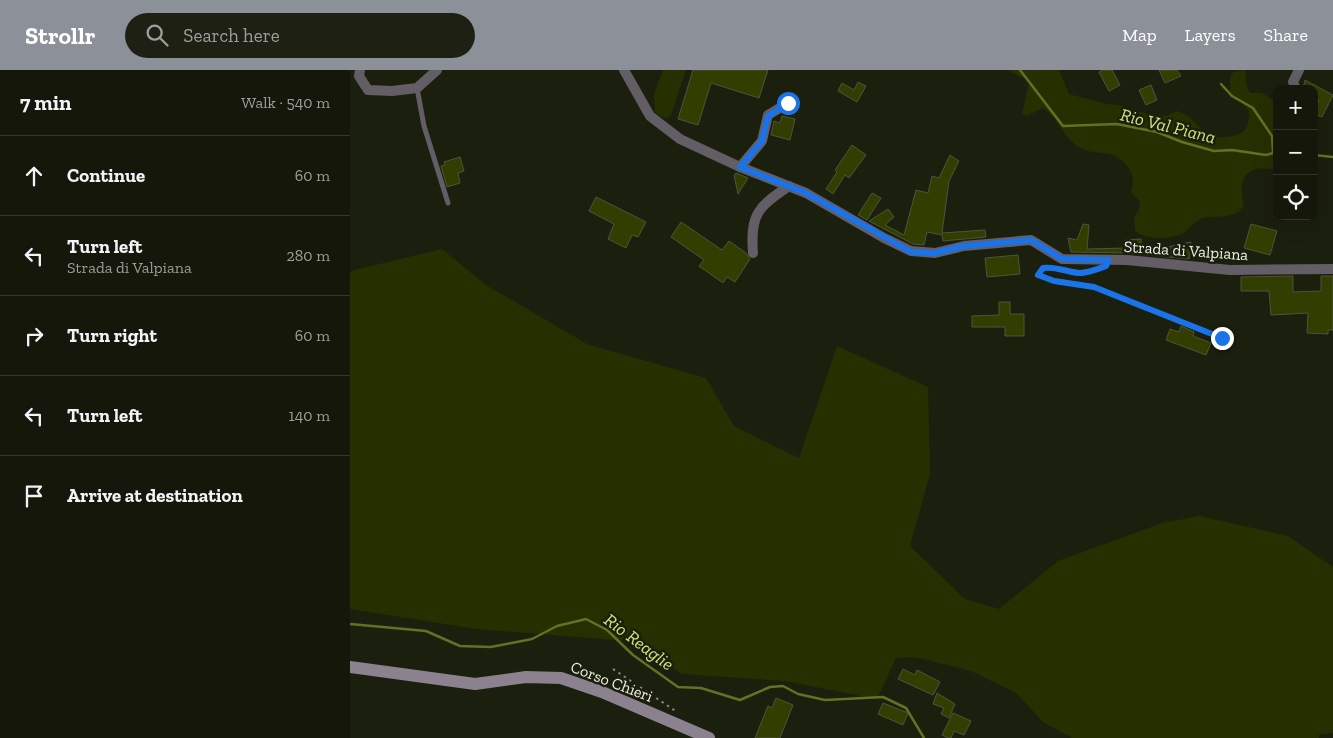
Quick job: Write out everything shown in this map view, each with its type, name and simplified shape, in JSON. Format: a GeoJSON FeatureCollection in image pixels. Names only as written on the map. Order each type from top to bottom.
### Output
{"type":"FeatureCollection","features":[{"type":"Feature","properties":{"kind":"main road","name":"Corso Chieri"},"geometry":{"type":"LineString","coordinates":[[350,667],[475,684],[526,677],[561,678],[602,692],[709,738]]}},
{"type":"Feature","properties":{"kind":"street"},"geometry":{"type":"LineString","coordinates":[[360,70],[359,76],[368,90],[392,91],[417,88],[437,70]]}},
{"type":"Feature","properties":{"kind":"street","name":"Strada di Valpiana"},"geometry":{"type":"LineString","coordinates":[[624,70],[650,116],[680,139],[740,167],[806,193],[911,252],[935,253],[964,246],[1031,240],[1062,259],[1109,260],[1230,270],[1333,269]]}},
{"type":"Feature","properties":{"kind":"street"},"geometry":{"type":"LineString","coordinates":[[1294,85],[1293,82],[1299,70]]}},
{"type":"Feature","properties":{"kind":"street"},"geometry":{"type":"LineString","coordinates":[[740,167],[762,141],[768,116],[788,103]]}},
{"type":"Feature","properties":{"kind":"street"},"geometry":{"type":"LineString","coordinates":[[753,253],[752,226],[759,210],[770,199],[789,186]]}},
{"type":"Feature","properties":{"kind":"lane"},"geometry":{"type":"LineString","coordinates":[[417,88],[424,126],[448,203]]}},
{"type":"Feature","properties":{"kind":"lane"},"geometry":{"type":"LineString","coordinates":[[1109,260],[1106,266],[1096,270],[1079,273],[1052,266],[1043,268],[1038,275],[1054,281],[1094,287],[1222,338]]}},
{"type":"Feature","properties":{"kind":"path"},"geometry":{"type":"LineString","coordinates":[[613,669],[685,717]]}},
{"type":"Feature","properties":{"kind":"green space"},"geometry":{"type":"Polygon","coordinates":[[[663,70],[686,70],[671,115],[666,119],[655,113],[654,94],[663,70]]]}},
{"type":"Feature","properties":{"kind":"green space"},"geometry":{"type":"Polygon","coordinates":[[[1007,70],[1059,70],[1069,94],[1106,104],[1119,105],[1154,116],[1166,116],[1177,111],[1183,113],[1208,134],[1221,137],[1232,136],[1242,132],[1249,121],[1249,111],[1241,102],[1230,97],[1230,78],[1233,72],[1245,70],[1247,88],[1250,93],[1263,93],[1273,100],[1273,170],[1258,169],[1246,174],[1242,187],[1244,206],[1235,214],[1201,219],[1177,236],[1157,238],[1144,236],[1135,230],[1134,218],[1140,207],[1139,201],[1131,192],[1133,179],[1128,167],[1111,154],[1092,152],[1073,143],[1053,117],[1043,108],[1027,116],[1022,113],[1029,83],[1007,70]]]}},
{"type":"Feature","properties":{"kind":"green space"},"geometry":{"type":"Polygon","coordinates":[[[442,249],[486,285],[587,344],[706,378],[734,426],[799,458],[837,346],[928,387],[930,474],[910,546],[965,599],[999,609],[1058,561],[1162,523],[1200,516],[1288,536],[1333,567],[1333,733],[1319,734],[1319,738],[1072,738],[1044,723],[1016,693],[971,671],[915,657],[896,658],[877,699],[785,681],[682,674],[628,641],[476,629],[350,609],[350,273],[354,270],[442,249]]]}},
{"type":"Feature","properties":{"kind":"building"},"geometry":{"type":"Polygon","coordinates":[[[693,70],[768,70],[759,98],[711,83],[698,125],[678,119],[693,70]]]}},
{"type":"Feature","properties":{"kind":"building"},"geometry":{"type":"Polygon","coordinates":[[[1112,70],[1120,85],[1109,91],[1099,72],[1112,70]]]}},
{"type":"Feature","properties":{"kind":"building"},"geometry":{"type":"Polygon","coordinates":[[[1159,70],[1177,70],[1181,76],[1165,83],[1159,70]]]}},
{"type":"Feature","properties":{"kind":"building"},"geometry":{"type":"Polygon","coordinates":[[[1305,80],[1314,85],[1304,85],[1305,80]]]}},
{"type":"Feature","properties":{"kind":"building"},"geometry":{"type":"Polygon","coordinates":[[[858,82],[866,86],[857,102],[838,91],[842,83],[854,90],[858,82]]]}},
{"type":"Feature","properties":{"kind":"building"},"geometry":{"type":"Polygon","coordinates":[[[1151,85],[1157,100],[1146,105],[1139,90],[1151,85]]]}},
{"type":"Feature","properties":{"kind":"building"},"geometry":{"type":"Polygon","coordinates":[[[1318,87],[1333,95],[1322,117],[1318,116],[1318,87]]]}},
{"type":"Feature","properties":{"kind":"building"},"geometry":{"type":"Polygon","coordinates":[[[782,116],[795,119],[790,140],[771,135],[774,121],[780,123],[782,116]]]}},
{"type":"Feature","properties":{"kind":"building"},"geometry":{"type":"Polygon","coordinates":[[[852,145],[866,155],[849,178],[845,175],[833,194],[826,189],[837,172],[835,170],[852,145]]]}},
{"type":"Feature","properties":{"kind":"building"},"geometry":{"type":"Polygon","coordinates":[[[950,155],[959,161],[949,181],[942,233],[985,230],[986,237],[943,241],[942,235],[927,232],[924,245],[913,244],[869,221],[888,209],[894,217],[885,225],[904,235],[916,190],[928,193],[932,176],[939,178],[950,155]]]}},
{"type":"Feature","properties":{"kind":"building"},"geometry":{"type":"Polygon","coordinates":[[[460,157],[464,171],[458,173],[460,183],[447,187],[441,166],[445,165],[444,162],[460,157]]]}},
{"type":"Feature","properties":{"kind":"building"},"geometry":{"type":"Polygon","coordinates":[[[736,173],[748,178],[738,194],[734,175],[736,173]]]}},
{"type":"Feature","properties":{"kind":"building"},"geometry":{"type":"Polygon","coordinates":[[[872,193],[881,198],[867,220],[858,215],[872,193]]]}},
{"type":"Feature","properties":{"kind":"building"},"geometry":{"type":"Polygon","coordinates":[[[596,197],[646,222],[638,237],[632,235],[626,248],[608,239],[614,224],[589,211],[596,197]]]}},
{"type":"Feature","properties":{"kind":"building"},"geometry":{"type":"Polygon","coordinates":[[[681,222],[722,250],[729,241],[746,253],[750,259],[735,282],[727,277],[723,283],[699,266],[704,260],[671,237],[681,222]]]}},
{"type":"Feature","properties":{"kind":"building"},"geometry":{"type":"Polygon","coordinates":[[[1083,224],[1089,225],[1087,249],[1126,248],[1125,240],[1141,239],[1141,245],[1163,248],[1191,242],[1189,259],[1127,253],[1071,252],[1068,238],[1077,240],[1083,224]]]}},
{"type":"Feature","properties":{"kind":"building"},"geometry":{"type":"Polygon","coordinates":[[[1251,224],[1277,231],[1270,255],[1244,248],[1251,224]]]}},
{"type":"Feature","properties":{"kind":"building"},"geometry":{"type":"Polygon","coordinates":[[[1018,255],[1020,274],[987,277],[985,258],[1018,255]]]}},
{"type":"Feature","properties":{"kind":"building"},"geometry":{"type":"Polygon","coordinates":[[[1293,276],[1293,292],[1321,291],[1321,276],[1333,276],[1333,330],[1328,330],[1328,334],[1307,333],[1308,313],[1271,315],[1269,291],[1241,291],[1241,277],[1293,276]]]}},
{"type":"Feature","properties":{"kind":"building"},"geometry":{"type":"Polygon","coordinates":[[[999,302],[1010,302],[1010,314],[1024,314],[1024,336],[1005,336],[1005,327],[972,327],[972,316],[999,315],[999,302]]]}},
{"type":"Feature","properties":{"kind":"building"},"geometry":{"type":"Polygon","coordinates":[[[1181,326],[1194,332],[1193,336],[1211,343],[1206,355],[1166,340],[1170,329],[1179,332],[1181,326]]]}},
{"type":"Feature","properties":{"kind":"building"},"geometry":{"type":"Polygon","coordinates":[[[903,669],[915,675],[917,670],[940,682],[933,695],[898,679],[903,669]]]}},
{"type":"Feature","properties":{"kind":"building"},"geometry":{"type":"Polygon","coordinates":[[[937,693],[955,704],[949,718],[941,714],[944,708],[933,704],[937,693]]]}},
{"type":"Feature","properties":{"kind":"building"},"geometry":{"type":"Polygon","coordinates":[[[776,698],[793,705],[780,738],[755,738],[768,706],[772,708],[776,698]]]}},
{"type":"Feature","properties":{"kind":"building"},"geometry":{"type":"Polygon","coordinates":[[[883,703],[908,713],[903,725],[878,714],[883,703]]]}},
{"type":"Feature","properties":{"kind":"building"},"geometry":{"type":"Polygon","coordinates":[[[953,713],[971,721],[964,735],[954,731],[951,738],[948,738],[942,735],[953,713]]]}},
{"type":"Feature","properties":{"kind":"waterway","name":"Rio Val Piana"},"geometry":{"type":"LineString","coordinates":[[1020,70],[1063,126],[1117,124],[1157,132],[1182,142],[1214,151],[1232,150],[1266,155],[1273,153]]}},
{"type":"Feature","properties":{"kind":"waterway"},"geometry":{"type":"LineString","coordinates":[[1221,84],[1232,96],[1253,108],[1272,136],[1273,152]]}},
{"type":"Feature","properties":{"kind":"waterway","name":"Rio Val Piana"},"geometry":{"type":"LineString","coordinates":[[1318,155],[1333,157]]}},
{"type":"Feature","properties":{"kind":"waterway","name":"Rio Reaglie"},"geometry":{"type":"LineString","coordinates":[[350,624],[426,631],[460,646],[491,647],[532,639],[557,626],[586,619],[607,630],[633,655],[678,687],[701,688],[740,700],[770,687],[783,686],[798,694],[825,700],[883,697],[906,708],[924,738]]}},
{"type":"Feature","properties":{"kind":"route"},"geometry":{"type":"LineString","coordinates":[[788,103],[768,116],[762,141],[740,167],[806,193],[911,252],[935,253],[964,246],[1031,240],[1062,259],[1109,260],[1106,266],[1096,270],[1079,273],[1052,266],[1043,268],[1038,275],[1054,281],[1094,287],[1222,338]]}}]}
